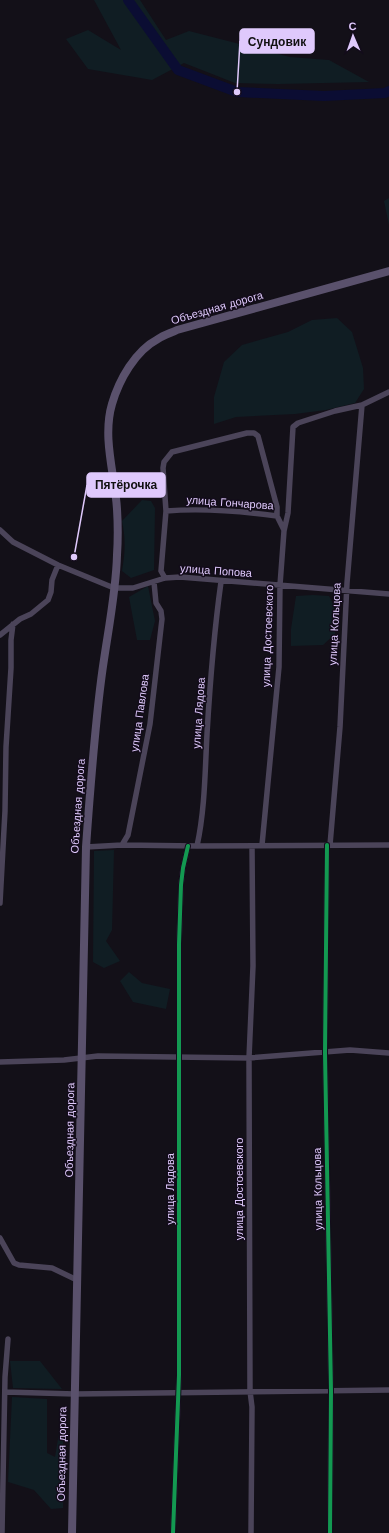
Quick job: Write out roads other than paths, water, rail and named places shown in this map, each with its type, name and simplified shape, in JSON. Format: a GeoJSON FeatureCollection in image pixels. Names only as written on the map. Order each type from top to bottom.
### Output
{"type":"FeatureCollection","features":[{"type":"Feature","properties":{"kind":"main road","name":"Объездная дорога"},"geometry":{"type":"LineString","coordinates":[[72,1533],[83,1058],[86,847],[97,709],[117,557],[117,509],[109,442],[109,424],[114,399],[125,374],[134,360],[157,339],[177,330],[389,272]]}},
{"type":"Feature","properties":{"kind":"street"},"geometry":{"type":"LineString","coordinates":[[362,405],[389,392]]}},
{"type":"Feature","properties":{"kind":"street","name":"улица Достоевского"},"geometry":{"type":"LineString","coordinates":[[262,845],[279,667],[280,585],[284,531],[288,513],[294,427],[298,423],[362,405]]}},
{"type":"Feature","properties":{"kind":"street","name":"улица Кольцова"},"geometry":{"type":"LineString","coordinates":[[330,1533],[331,1391],[325,1053],[329,845],[340,727],[347,591],[362,405]]}},
{"type":"Feature","properties":{"kind":"street"},"geometry":{"type":"LineString","coordinates":[[165,578],[161,571],[166,511],[164,462],[172,452],[247,433],[254,433],[258,436],[277,507],[277,516]]}},
{"type":"Feature","properties":{"kind":"street","name":"улица Гончарова"},"geometry":{"type":"LineString","coordinates":[[166,511],[187,509],[216,510],[277,516],[284,531]]}},
{"type":"Feature","properties":{"kind":"street"},"geometry":{"type":"LineString","coordinates":[[0,530],[13,542],[58,566],[114,588]]}},
{"type":"Feature","properties":{"kind":"street"},"geometry":{"type":"LineString","coordinates":[[0,635],[13,624],[31,614],[48,600],[51,592],[52,580],[58,566]]}},
{"type":"Feature","properties":{"kind":"street","name":"улица Попова"},"geometry":{"type":"LineString","coordinates":[[114,588],[133,588],[165,578],[200,578],[221,582],[280,585],[389,594]]}},
{"type":"Feature","properties":{"kind":"street","name":"улица Павлова"},"geometry":{"type":"LineString","coordinates":[[122,845],[128,835],[150,724],[162,619],[161,611],[156,603],[154,582]]}},
{"type":"Feature","properties":{"kind":"street","name":"улица Лядова"},"geometry":{"type":"LineString","coordinates":[[197,846],[202,818],[214,631],[221,582]]}},
{"type":"Feature","properties":{"kind":"street"},"geometry":{"type":"LineString","coordinates":[[0,903],[5,811],[6,747],[13,624]]}},
{"type":"Feature","properties":{"kind":"street"},"geometry":{"type":"LineString","coordinates":[[86,847],[122,845],[389,845]]}},
{"type":"Feature","properties":{"kind":"street","name":"улица Лядова"},"geometry":{"type":"LineString","coordinates":[[174,1533],[178,1392],[180,1212],[178,1057],[181,885],[188,846]]}},
{"type":"Feature","properties":{"kind":"street","name":"улица Достоевского"},"geometry":{"type":"LineString","coordinates":[[251,1533],[252,1407],[250,1391],[248,1058],[253,966],[252,846]]}},
{"type":"Feature","properties":{"kind":"street"},"geometry":{"type":"LineString","coordinates":[[0,1062],[131,1056],[248,1058],[350,1050],[389,1053]]}},
{"type":"Feature","properties":{"kind":"street"},"geometry":{"type":"LineString","coordinates":[[0,1238],[14,1263],[19,1265],[52,1268],[77,1280]]}},
{"type":"Feature","properties":{"kind":"street"},"geometry":{"type":"LineString","coordinates":[[2,1533],[8,1339]]}},
{"type":"Feature","properties":{"kind":"street"},"geometry":{"type":"LineString","coordinates":[[6,1392],[75,1394],[389,1390]]}},
{"type":"Feature","properties":{"kind":"waterway"},"geometry":{"type":"LineString","coordinates":[[128,0],[178,70],[237,92],[324,96],[385,93],[389,91]]}},
{"type":"Feature","properties":{"kind":"place","name":"Сундовик"},"geometry":{"type":"Point","coordinates":[237,92]}},
{"type":"Feature","properties":{"kind":"place","name":"Пятёрочка"},"geometry":{"type":"Point","coordinates":[74,557]}}]}
